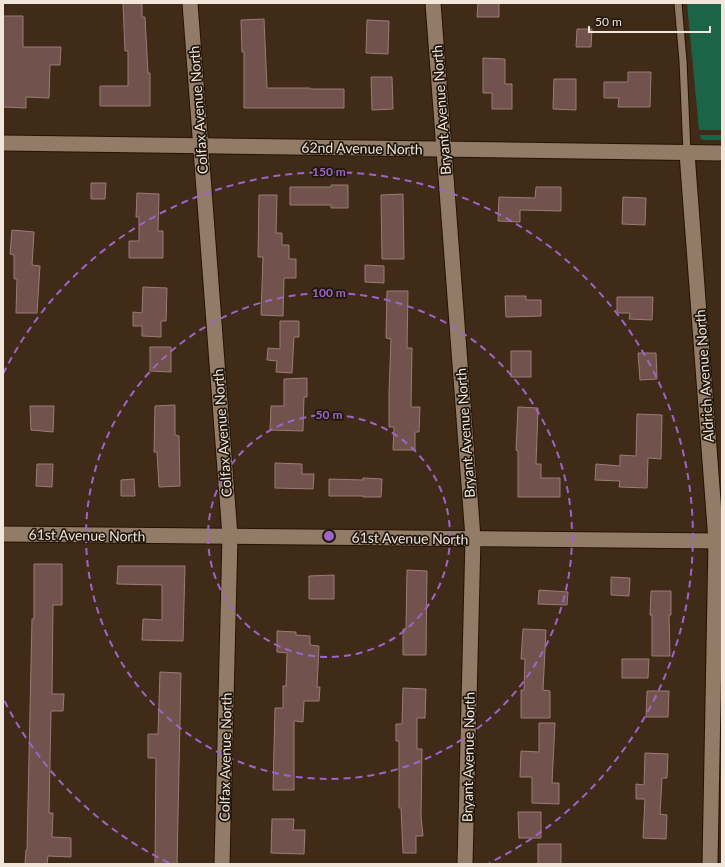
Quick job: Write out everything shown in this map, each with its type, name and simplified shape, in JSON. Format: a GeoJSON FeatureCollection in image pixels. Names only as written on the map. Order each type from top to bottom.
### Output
{"type":"FeatureCollection","features":[{"type":"Feature","properties":{"kind":"street","name":"Colfax Avenue North"},"geometry":{"type":"LineString","coordinates":[[190,3],[230,536],[222,864]]}},
{"type":"Feature","properties":{"kind":"street","name":"Bryant Avenue North"},"geometry":{"type":"LineString","coordinates":[[433,3],[472,538],[465,864]]}},
{"type":"Feature","properties":{"kind":"street","name":"62nd Avenue North"},"geometry":{"type":"LineString","coordinates":[[3,143],[722,153]]}},
{"type":"Feature","properties":{"kind":"street","name":"Aldrich Avenue North"},"geometry":{"type":"LineString","coordinates":[[687,153],[719,541],[710,864]]}},
{"type":"Feature","properties":{"kind":"street","name":"61st Avenue North"},"geometry":{"type":"LineString","coordinates":[[3,534],[719,541]]}},
{"type":"Feature","properties":{"kind":"lane"},"geometry":{"type":"LineString","coordinates":[[678,3],[683,61],[687,153]]}},
{"type":"Feature","properties":{"kind":"green space"},"geometry":{"type":"Polygon","coordinates":[[[687,3],[722,3],[722,130],[699,130],[687,3]]]}},
{"type":"Feature","properties":{"kind":"green space"},"geometry":{"type":"Polygon","coordinates":[[[700,135],[722,135],[722,140],[704,140],[701,139],[700,135]]]}},
{"type":"Feature","properties":{"kind":"building"},"geometry":{"type":"Polygon","coordinates":[[[123,3],[142,3],[142,17],[145,17],[148,73],[150,73],[150,106],[100,106],[100,86],[128,86],[128,51],[125,51],[123,3]]]}},
{"type":"Feature","properties":{"kind":"building"},"geometry":{"type":"Polygon","coordinates":[[[478,3],[499,3],[499,17],[477,17],[478,3]]]}},
{"type":"Feature","properties":{"kind":"building"},"geometry":{"type":"Polygon","coordinates":[[[3,16],[23,16],[23,47],[61,47],[60,65],[50,65],[49,98],[26,97],[26,108],[3,107],[3,16]]]}},
{"type":"Feature","properties":{"kind":"building"},"geometry":{"type":"Polygon","coordinates":[[[264,19],[267,88],[344,89],[344,108],[244,108],[244,52],[242,52],[241,20],[264,19]]]}},
{"type":"Feature","properties":{"kind":"building"},"geometry":{"type":"Polygon","coordinates":[[[367,20],[389,21],[388,54],[366,53],[367,20]]]}},
{"type":"Feature","properties":{"kind":"building"},"geometry":{"type":"Polygon","coordinates":[[[577,29],[592,29],[591,47],[576,47],[577,29]]]}},
{"type":"Feature","properties":{"kind":"building"},"geometry":{"type":"Polygon","coordinates":[[[483,58],[505,59],[505,84],[512,84],[512,109],[492,109],[492,93],[483,93],[483,58]]]}},
{"type":"Feature","properties":{"kind":"building"},"geometry":{"type":"Polygon","coordinates":[[[628,72],[651,72],[650,107],[618,107],[619,98],[604,98],[604,82],[628,82],[628,72]]]}},
{"type":"Feature","properties":{"kind":"building"},"geometry":{"type":"Polygon","coordinates":[[[371,77],[392,77],[393,109],[372,110],[371,77]]]}},
{"type":"Feature","properties":{"kind":"building"},"geometry":{"type":"Polygon","coordinates":[[[554,79],[576,79],[576,110],[553,109],[554,79]]]}},
{"type":"Feature","properties":{"kind":"building"},"geometry":{"type":"Polygon","coordinates":[[[91,183],[106,183],[105,199],[91,199],[91,183]]]}},
{"type":"Feature","properties":{"kind":"building"},"geometry":{"type":"Polygon","coordinates":[[[331,185],[348,185],[348,208],[331,208],[331,205],[290,205],[290,187],[331,187],[331,185]]]}},
{"type":"Feature","properties":{"kind":"building"},"geometry":{"type":"Polygon","coordinates":[[[536,187],[561,187],[561,211],[520,210],[520,222],[498,221],[499,197],[535,198],[536,187]]]}},
{"type":"Feature","properties":{"kind":"building"},"geometry":{"type":"Polygon","coordinates":[[[137,193],[159,194],[158,231],[163,231],[163,258],[129,258],[129,241],[139,241],[139,217],[136,217],[137,193]]]}},
{"type":"Feature","properties":{"kind":"building"},"geometry":{"type":"Polygon","coordinates":[[[403,194],[404,259],[382,259],[381,195],[403,194]]]}},
{"type":"Feature","properties":{"kind":"building"},"geometry":{"type":"Polygon","coordinates":[[[259,195],[277,195],[276,233],[282,233],[282,245],[289,245],[289,259],[296,259],[296,278],[284,278],[283,316],[261,315],[263,257],[258,257],[259,195]]]}},
{"type":"Feature","properties":{"kind":"building"},"geometry":{"type":"Polygon","coordinates":[[[623,197],[646,198],[645,225],[622,224],[623,197]]]}},
{"type":"Feature","properties":{"kind":"building"},"geometry":{"type":"Polygon","coordinates":[[[12,230],[34,232],[32,265],[40,266],[37,313],[16,313],[17,279],[14,279],[14,255],[10,254],[12,230]]]}},
{"type":"Feature","properties":{"kind":"building"},"geometry":{"type":"Polygon","coordinates":[[[365,265],[384,266],[384,283],[365,282],[365,265]]]}},
{"type":"Feature","properties":{"kind":"building"},"geometry":{"type":"Polygon","coordinates":[[[143,287],[167,288],[166,321],[161,321],[161,337],[142,336],[142,326],[133,326],[133,312],[142,313],[143,287]]]}},
{"type":"Feature","properties":{"kind":"building"},"geometry":{"type":"Polygon","coordinates":[[[387,291],[408,291],[407,348],[412,348],[411,407],[420,407],[419,432],[415,432],[415,450],[393,450],[394,427],[389,427],[391,339],[386,338],[387,291]]]}},
{"type":"Feature","properties":{"kind":"building"},"geometry":{"type":"Polygon","coordinates":[[[505,296],[526,296],[526,300],[541,300],[541,316],[506,317],[505,296]]]}},
{"type":"Feature","properties":{"kind":"building"},"geometry":{"type":"Polygon","coordinates":[[[617,297],[653,297],[652,320],[629,319],[630,313],[617,313],[617,297]]]}},
{"type":"Feature","properties":{"kind":"building"},"geometry":{"type":"Polygon","coordinates":[[[280,321],[299,321],[299,337],[294,337],[292,373],[276,372],[277,361],[267,360],[268,348],[280,349],[280,321]]]}},
{"type":"Feature","properties":{"kind":"building"},"geometry":{"type":"Polygon","coordinates":[[[150,347],[171,347],[171,372],[150,371],[150,347]]]}},
{"type":"Feature","properties":{"kind":"building"},"geometry":{"type":"Polygon","coordinates":[[[511,351],[531,351],[531,377],[511,377],[511,351]]]}},
{"type":"Feature","properties":{"kind":"building"},"geometry":{"type":"Polygon","coordinates":[[[638,353],[656,353],[657,379],[640,380],[638,353]]]}},
{"type":"Feature","properties":{"kind":"building"},"geometry":{"type":"Polygon","coordinates":[[[307,378],[307,397],[304,397],[303,431],[270,430],[271,406],[284,406],[284,379],[307,378]]]}},
{"type":"Feature","properties":{"kind":"building"},"geometry":{"type":"Polygon","coordinates":[[[175,405],[175,435],[179,436],[180,486],[159,487],[157,452],[154,452],[155,406],[175,405]]]}},
{"type":"Feature","properties":{"kind":"building"},"geometry":{"type":"Polygon","coordinates":[[[30,406],[54,406],[53,432],[31,430],[30,406]]]}},
{"type":"Feature","properties":{"kind":"building"},"geometry":{"type":"Polygon","coordinates":[[[518,407],[538,408],[536,464],[541,464],[541,478],[560,478],[560,497],[518,497],[518,451],[516,450],[518,407]]]}},
{"type":"Feature","properties":{"kind":"building"},"geometry":{"type":"Polygon","coordinates":[[[637,414],[662,415],[661,459],[648,458],[647,488],[619,487],[620,481],[595,480],[596,464],[620,466],[620,455],[636,456],[637,414]]]}},
{"type":"Feature","properties":{"kind":"building"},"geometry":{"type":"Polygon","coordinates":[[[275,463],[302,464],[302,474],[314,474],[313,489],[275,488],[275,463]]]}},
{"type":"Feature","properties":{"kind":"building"},"geometry":{"type":"Polygon","coordinates":[[[37,464],[53,464],[52,487],[36,486],[37,464]]]}},
{"type":"Feature","properties":{"kind":"building"},"geometry":{"type":"Polygon","coordinates":[[[363,478],[382,479],[381,497],[329,496],[329,479],[363,480],[363,478]]]}},
{"type":"Feature","properties":{"kind":"building"},"geometry":{"type":"Polygon","coordinates":[[[134,479],[135,496],[121,496],[121,480],[134,479]]]}},
{"type":"Feature","properties":{"kind":"building"},"geometry":{"type":"Polygon","coordinates":[[[34,564],[62,564],[62,605],[53,605],[52,694],[64,694],[63,711],[51,711],[49,813],[53,813],[52,837],[71,838],[71,857],[48,856],[47,864],[25,864],[27,850],[32,619],[34,619],[34,564]]]}},
{"type":"Feature","properties":{"kind":"building"},"geometry":{"type":"Polygon","coordinates":[[[118,566],[185,566],[183,641],[142,640],[143,619],[162,620],[162,585],[117,584],[118,566]]]}},
{"type":"Feature","properties":{"kind":"building"},"geometry":{"type":"Polygon","coordinates":[[[407,570],[427,571],[426,655],[403,655],[403,629],[406,629],[407,570]]]}},
{"type":"Feature","properties":{"kind":"building"},"geometry":{"type":"Polygon","coordinates":[[[334,575],[334,599],[309,599],[309,576],[334,575]]]}},
{"type":"Feature","properties":{"kind":"building"},"geometry":{"type":"Polygon","coordinates":[[[611,577],[630,578],[629,596],[611,595],[611,577]]]}},
{"type":"Feature","properties":{"kind":"building"},"geometry":{"type":"Polygon","coordinates":[[[539,590],[568,592],[567,605],[538,604],[539,590]]]}},
{"type":"Feature","properties":{"kind":"building"},"geometry":{"type":"Polygon","coordinates":[[[651,591],[671,591],[671,615],[669,615],[670,656],[652,656],[652,615],[650,615],[651,591]]]}},
{"type":"Feature","properties":{"kind":"building"},"geometry":{"type":"Polygon","coordinates":[[[523,629],[546,630],[543,690],[550,691],[550,718],[521,718],[521,690],[524,690],[525,659],[521,659],[523,629]]]}},
{"type":"Feature","properties":{"kind":"building"},"geometry":{"type":"Polygon","coordinates":[[[277,631],[296,632],[296,635],[310,636],[310,645],[319,646],[317,687],[320,687],[319,701],[304,701],[303,722],[294,721],[294,790],[273,790],[275,708],[283,708],[283,686],[286,686],[287,653],[277,652],[277,631]]]}},
{"type":"Feature","properties":{"kind":"building"},"geometry":{"type":"Polygon","coordinates":[[[622,659],[649,659],[648,678],[622,678],[622,659]]]}},
{"type":"Feature","properties":{"kind":"building"},"geometry":{"type":"Polygon","coordinates":[[[160,672],[181,673],[177,864],[155,864],[156,758],[148,758],[148,734],[158,734],[160,672]]]}},
{"type":"Feature","properties":{"kind":"building"},"geometry":{"type":"Polygon","coordinates":[[[403,688],[426,689],[425,718],[417,718],[417,749],[422,749],[421,816],[423,836],[416,836],[416,853],[403,853],[401,808],[399,808],[399,741],[396,741],[396,724],[402,724],[403,688]]]}},
{"type":"Feature","properties":{"kind":"building"},"geometry":{"type":"Polygon","coordinates":[[[647,691],[669,691],[668,717],[646,717],[647,691]]]}},
{"type":"Feature","properties":{"kind":"building"},"geometry":{"type":"Polygon","coordinates":[[[539,723],[555,723],[552,783],[559,783],[559,804],[532,803],[532,777],[520,777],[521,751],[539,752],[539,723]]]}},
{"type":"Feature","properties":{"kind":"building"},"geometry":{"type":"Polygon","coordinates":[[[645,753],[668,754],[667,778],[662,778],[660,814],[667,815],[666,839],[643,838],[645,799],[636,799],[636,784],[644,785],[645,753]]]}},
{"type":"Feature","properties":{"kind":"building"},"geometry":{"type":"Polygon","coordinates":[[[518,812],[541,812],[541,838],[519,838],[518,812]]]}},
{"type":"Feature","properties":{"kind":"building"},"geometry":{"type":"Polygon","coordinates":[[[272,819],[294,819],[293,830],[305,830],[304,854],[271,853],[272,819]]]}},
{"type":"Feature","properties":{"kind":"building"},"geometry":{"type":"Polygon","coordinates":[[[538,844],[561,844],[561,864],[538,864],[538,844]]]}}]}
